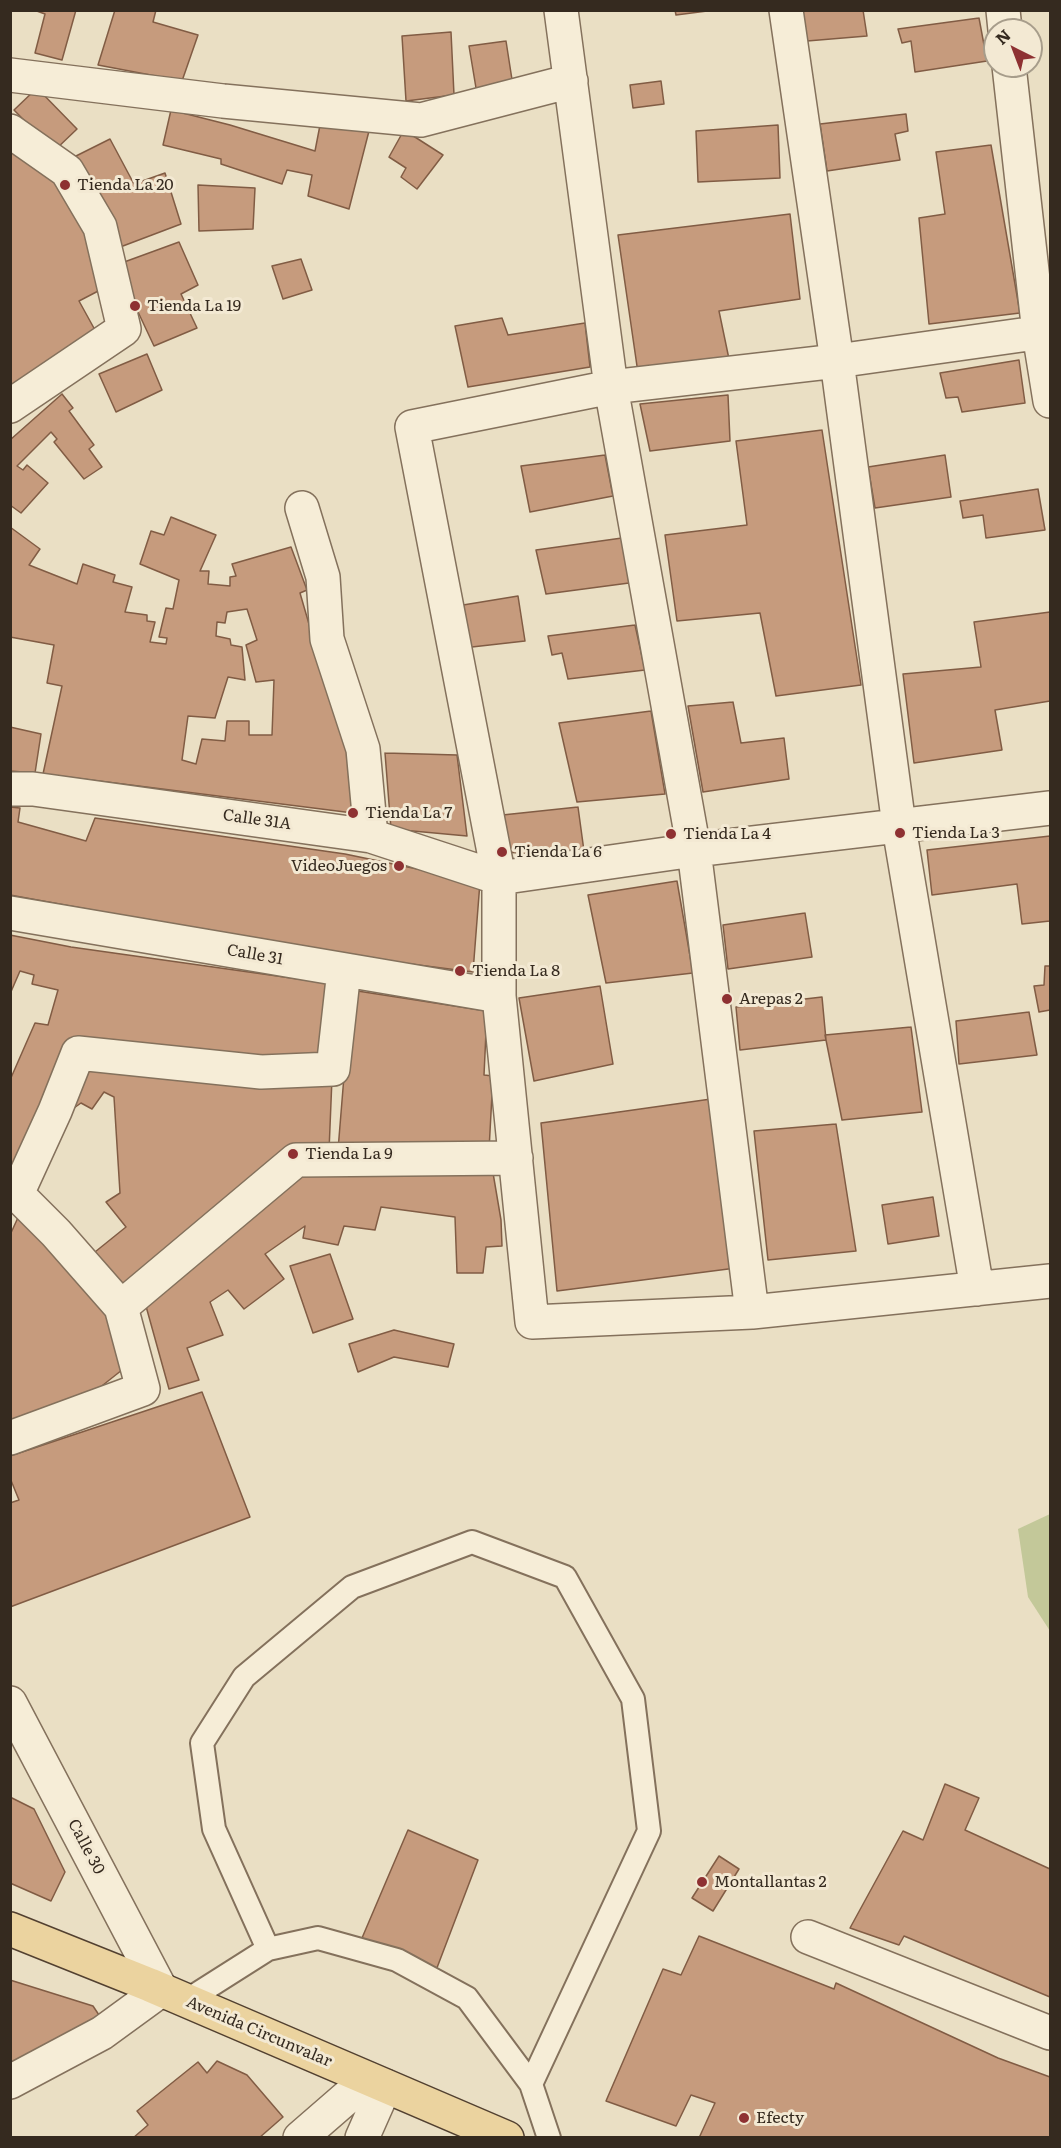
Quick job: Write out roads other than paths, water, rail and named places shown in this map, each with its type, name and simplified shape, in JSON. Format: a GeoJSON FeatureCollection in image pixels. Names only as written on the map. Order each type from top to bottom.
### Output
{"type":"FeatureCollection","features":[{"type":"Feature","properties":{"kind":"main road","name":"Avenida Circunvalar"},"geometry":{"type":"LineString","coordinates":[[10,1929],[507,2138]]}},
{"type":"Feature","properties":{"kind":"street"},"geometry":{"type":"LineString","coordinates":[[561,10],[611,387],[694,850],[752,1312]]}},
{"type":"Feature","properties":{"kind":"street"},"geometry":{"type":"LineString","coordinates":[[786,10],[837,361],[899,826],[976,1289]]}},
{"type":"Feature","properties":{"kind":"street"},"geometry":{"type":"LineString","coordinates":[[10,75],[421,120],[572,81]]}},
{"type":"Feature","properties":{"kind":"street"},"geometry":{"type":"LineString","coordinates":[[1011,78],[1045,332],[1050,401]]}},
{"type":"Feature","properties":{"kind":"street"},"geometry":{"type":"LineString","coordinates":[[10,131],[67,171],[100,227],[124,329],[10,406]]}},
{"type":"Feature","properties":{"kind":"street"},"geometry":{"type":"LineString","coordinates":[[1045,332],[837,361],[611,387],[412,427],[499,878],[499,996],[532,1322],[752,1312],[1050,1281]]}},
{"type":"Feature","properties":{"kind":"street"},"geometry":{"type":"LineString","coordinates":[[302,508],[323,577],[327,639],[363,749],[371,836]]}},
{"type":"Feature","properties":{"kind":"street","name":"Calle 31A"},"geometry":{"type":"LineString","coordinates":[[10,789],[33,789],[371,836],[499,878]]}},
{"type":"Feature","properties":{"kind":"street"},"geometry":{"type":"LineString","coordinates":[[499,878],[694,850],[1050,808]]}},
{"type":"Feature","properties":{"kind":"street","name":"Calle 31"},"geometry":{"type":"LineString","coordinates":[[10,914],[499,996]]}},
{"type":"Feature","properties":{"kind":"street"},"geometry":{"type":"LineString","coordinates":[[10,1438],[143,1389],[121,1307],[56,1233],[17,1194],[55,1112],[78,1053],[261,1072],[333,1069],[344,970]]}},
{"type":"Feature","properties":{"kind":"street"},"geometry":{"type":"LineString","coordinates":[[121,1307],[296,1160],[516,1158]]}},
{"type":"Feature","properties":{"kind":"street","name":"Calle 30"},"geometry":{"type":"LineString","coordinates":[[10,1703],[173,1996]]}},
{"type":"Feature","properties":{"kind":"street"},"geometry":{"type":"LineString","coordinates":[[808,1937],[1050,2033]]}},
{"type":"Feature","properties":{"kind":"street"},"geometry":{"type":"LineString","coordinates":[[10,2082],[173,1996]]}},
{"type":"Feature","properties":{"kind":"street"},"geometry":{"type":"LineString","coordinates":[[300,2138],[376,2083]]}},
{"type":"Feature","properties":{"kind":"street"},"geometry":{"type":"LineString","coordinates":[[362,2138],[376,2083]]}},
{"type":"Feature","properties":{"kind":"lane"},"geometry":{"type":"LineString","coordinates":[[268,1949],[214,1829],[202,1743],[244,1677],[352,1587],[472,1542],[565,1576],[633,1700],[649,1831],[531,2084]]}},
{"type":"Feature","properties":{"kind":"lane"},"geometry":{"type":"LineString","coordinates":[[173,1996],[268,1949],[318,1938],[397,1960],[467,1998],[531,2084],[549,2138]]}},
{"type":"Feature","properties":{"kind":"place","name":"Tienda La 20"},"geometry":{"type":"Point","coordinates":[65,185]}},
{"type":"Feature","properties":{"kind":"place","name":"Tienda La 19"},"geometry":{"type":"Point","coordinates":[135,306]}},
{"type":"Feature","properties":{"kind":"place","name":"Tienda La 7"},"geometry":{"type":"Point","coordinates":[353,813]}},
{"type":"Feature","properties":{"kind":"place","name":"Tienda La 3"},"geometry":{"type":"Point","coordinates":[900,833]}},
{"type":"Feature","properties":{"kind":"place","name":"Tienda La 4"},"geometry":{"type":"Point","coordinates":[671,834]}},
{"type":"Feature","properties":{"kind":"place","name":"Tienda La 6"},"geometry":{"type":"Point","coordinates":[502,852]}},
{"type":"Feature","properties":{"kind":"place","name":"VideoJuegos"},"geometry":{"type":"Point","coordinates":[399,866]}},
{"type":"Feature","properties":{"kind":"place","name":"Tienda La 8"},"geometry":{"type":"Point","coordinates":[460,971]}},
{"type":"Feature","properties":{"kind":"place","name":"Arepas 2"},"geometry":{"type":"Point","coordinates":[727,999]}},
{"type":"Feature","properties":{"kind":"place","name":"Tienda La 9"},"geometry":{"type":"Point","coordinates":[293,1154]}},
{"type":"Feature","properties":{"kind":"place","name":"Montallantas 2"},"geometry":{"type":"Point","coordinates":[702,1882]}},
{"type":"Feature","properties":{"kind":"place","name":"Efecty"},"geometry":{"type":"Point","coordinates":[744,2118]}}]}
